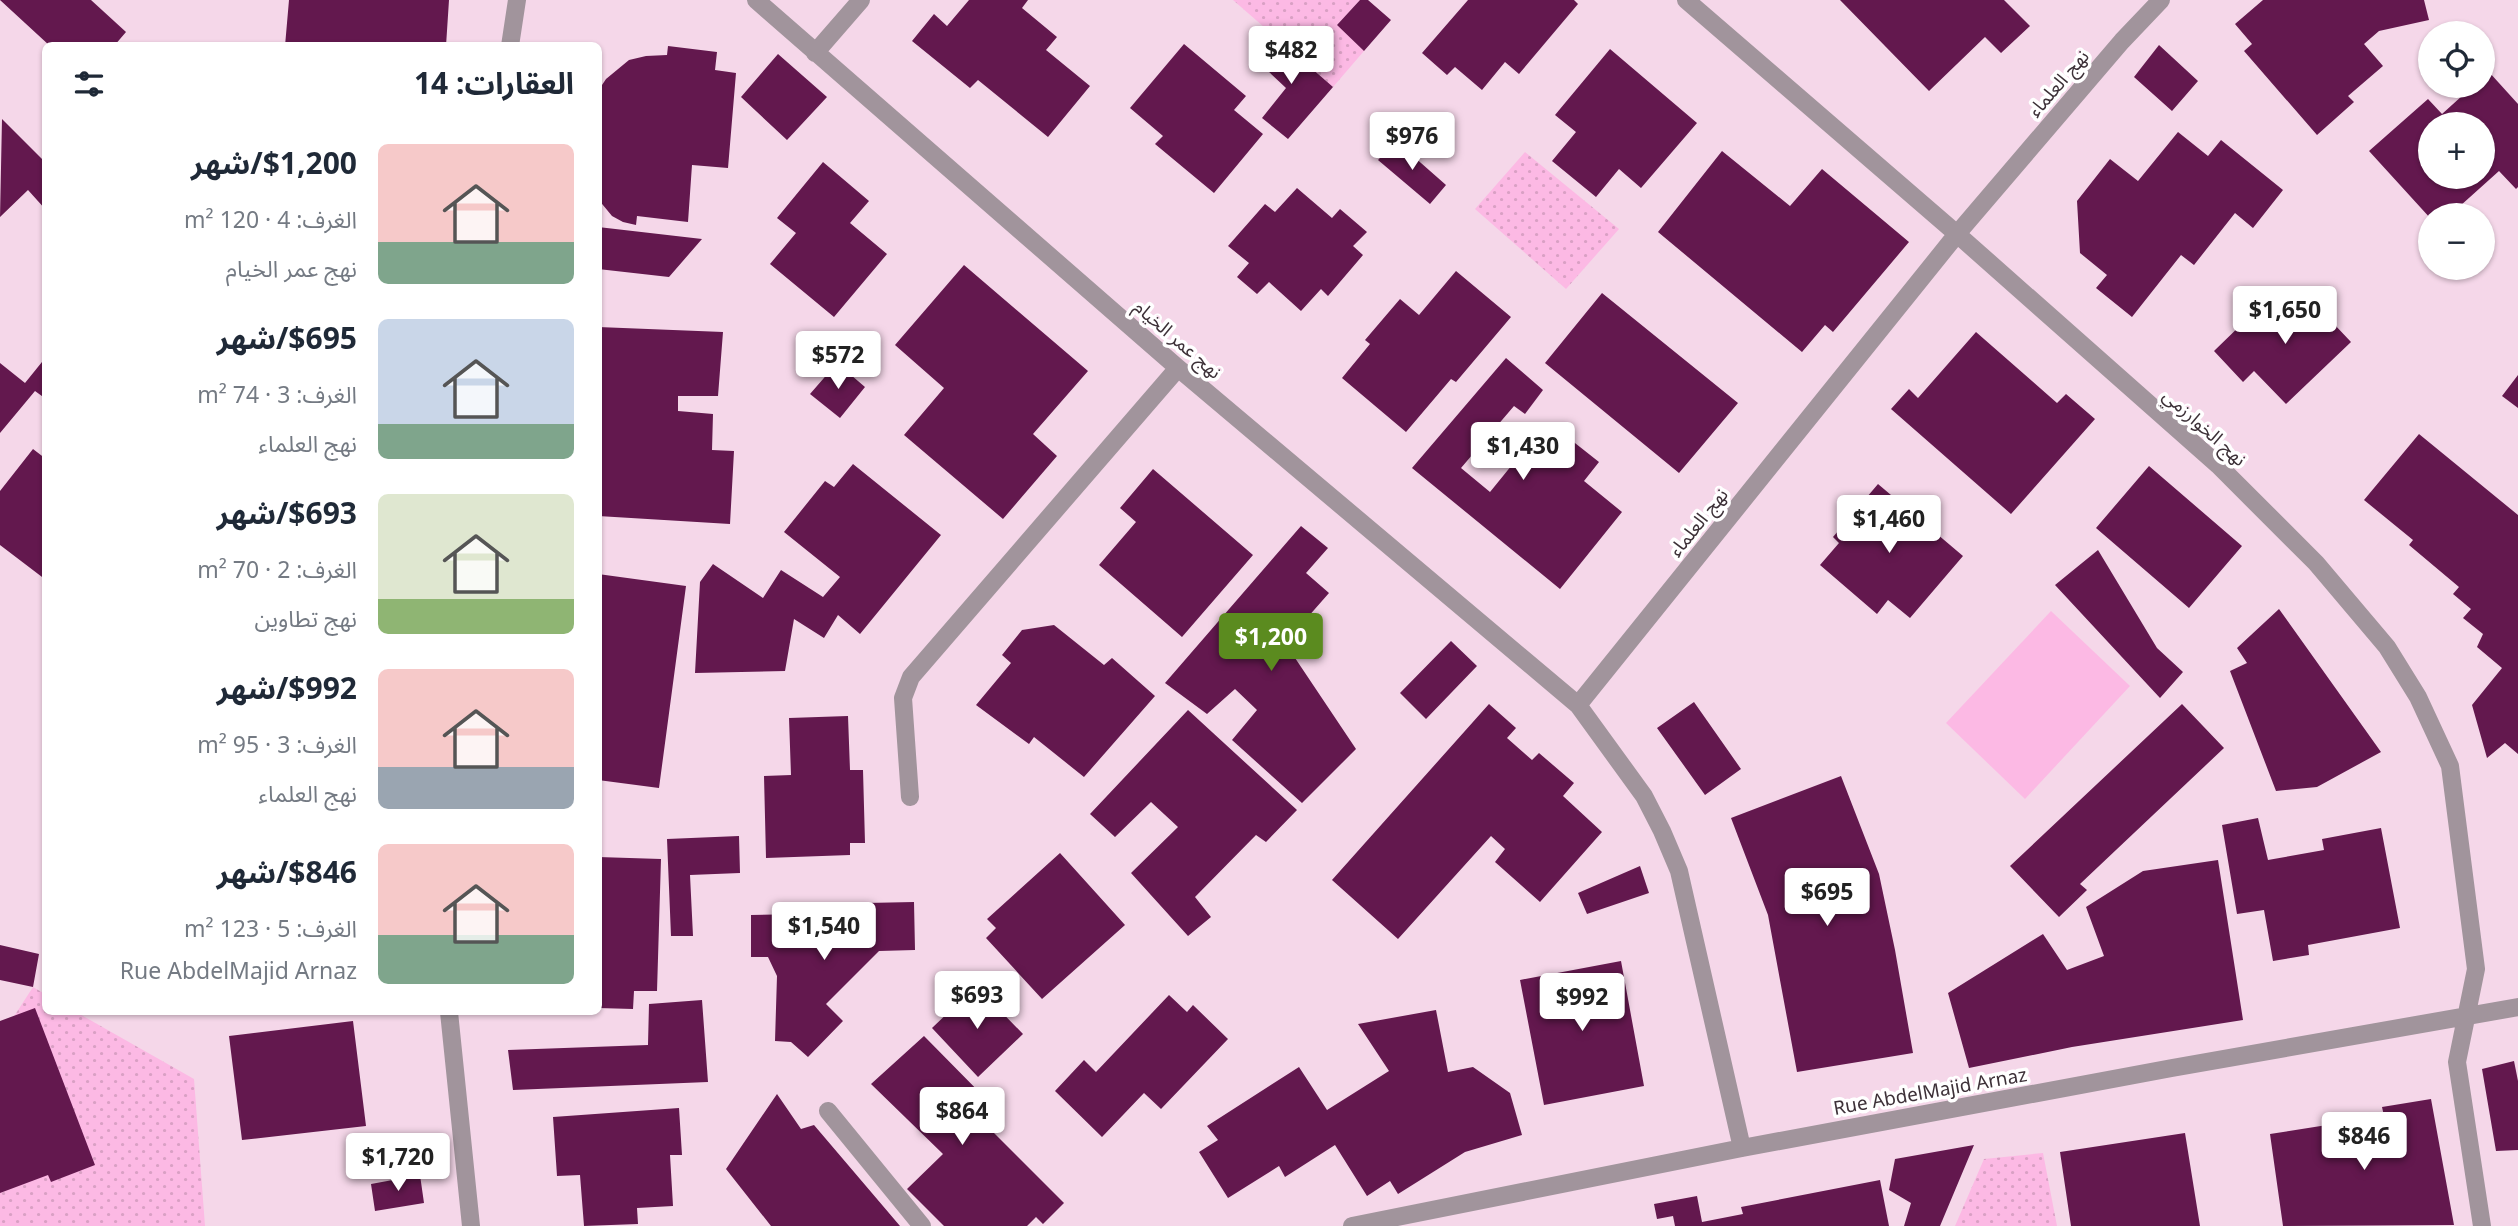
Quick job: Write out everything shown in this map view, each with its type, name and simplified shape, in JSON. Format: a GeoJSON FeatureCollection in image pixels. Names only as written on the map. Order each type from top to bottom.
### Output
{"type":"FeatureCollection","features":[{"type":"Feature","properties":{"kind":"street"},"geometry":{"type":"LineString","coordinates":[[511,42],[517,0]]}},
{"type":"Feature","properties":{"kind":"street","name":"نهج عمر الخيام"},"geometry":{"type":"LineString","coordinates":[[756,0],[1178,368],[1578,705]]}},
{"type":"Feature","properties":{"kind":"street"},"geometry":{"type":"LineString","coordinates":[[816,52],[861,0]]}},
{"type":"Feature","properties":{"kind":"street","name":"نهج الخوارزمي"},"geometry":{"type":"LineString","coordinates":[[1686,0],[1957,234],[2218,465],[2316,563],[2387,647],[2418,697],[2450,766],[2476,969],[2457,1062],[2482,1226]]}},
{"type":"Feature","properties":{"kind":"street","name":"نهج العلماء"},"geometry":{"type":"LineString","coordinates":[[1578,705],[1957,234],[2122,41],[2161,0]]}},
{"type":"Feature","properties":{"kind":"street"},"geometry":{"type":"LineString","coordinates":[[910,797],[903,698],[911,677],[1178,368]]}},
{"type":"Feature","properties":{"kind":"street"},"geometry":{"type":"LineString","coordinates":[[1578,705],[1644,796],[1679,871],[1742,1147]]}},
{"type":"Feature","properties":{"kind":"street","name":"Rue AbdelMajid Arnaz"},"geometry":{"type":"LineString","coordinates":[[1352,1226],[1742,1147],[2518,1007]]}},
{"type":"Feature","properties":{"kind":"street"},"geometry":{"type":"LineString","coordinates":[[449,1015],[471,1226]]}},
{"type":"Feature","properties":{"kind":"street"},"geometry":{"type":"LineString","coordinates":[[828,1111],[922,1226]]}},
{"type":"Feature","properties":{"kind":"shaded area"},"geometry":{"type":"Polygon","coordinates":[[[1233,0],[1360,0],[1337,25],[1364,51],[1333,87],[1233,0]]]}},
{"type":"Feature","properties":{"kind":"shaded area"},"geometry":{"type":"Polygon","coordinates":[[[1525,152],[1619,229],[1566,289],[1475,209],[1525,152]]]}},
{"type":"Feature","properties":{"kind":"shaded area"},"geometry":{"type":"Polygon","coordinates":[[[2051,611],[2130,686],[2025,799],[1946,723],[2051,611]]]}},
{"type":"Feature","properties":{"kind":"shaded area"},"geometry":{"type":"Polygon","coordinates":[[[33,987],[42,992],[42,1015],[81,1015],[194,1079],[205,1226],[0,1226],[0,1038],[33,987]]]}},
{"type":"Feature","properties":{"kind":"shaded area"},"geometry":{"type":"Polygon","coordinates":[[[2043,1153],[2057,1226],[1955,1226],[1984,1159],[2043,1153]]]}},
{"type":"Feature","properties":{"kind":"building"},"geometry":{"type":"Polygon","coordinates":[[[0,0],[91,0],[126,32],[117,42],[46,42],[0,0]]]}},
{"type":"Feature","properties":{"kind":"building"},"geometry":{"type":"Polygon","coordinates":[[[289,0],[449,0],[446,42],[285,42],[289,0]]]}},
{"type":"Feature","properties":{"kind":"building"},"geometry":{"type":"Polygon","coordinates":[[[969,0],[1028,0],[1022,8],[1057,37],[1046,50],[1090,86],[1048,137],[978,80],[970,88],[912,41],[934,14],[947,26],[969,0]]]}},
{"type":"Feature","properties":{"kind":"building"},"geometry":{"type":"Polygon","coordinates":[[[1360,0],[1368,0],[1391,20],[1364,51],[1337,25],[1360,0]]]}},
{"type":"Feature","properties":{"kind":"building"},"geometry":{"type":"Polygon","coordinates":[[[1468,0],[1574,0],[1578,4],[1519,74],[1505,62],[1482,90],[1455,67],[1447,75],[1422,53],[1468,0]]]}},
{"type":"Feature","properties":{"kind":"building"},"geometry":{"type":"Polygon","coordinates":[[[1840,0],[2004,0],[2030,26],[2001,53],[1985,37],[1929,91],[1840,0]]]}},
{"type":"Feature","properties":{"kind":"building"},"geometry":{"type":"Polygon","coordinates":[[[2263,0],[2424,0],[2429,20],[2379,31],[2364,44],[2383,66],[2348,96],[2354,102],[2317,135],[2244,51],[2252,44],[2235,24],[2263,0]]]}},
{"type":"Feature","properties":{"kind":"building"},"geometry":{"type":"Polygon","coordinates":[[[1271,33],[1333,87],[1288,139],[1262,118],[1286,88],[1252,56],[1271,33]]]}},
{"type":"Feature","properties":{"kind":"building"},"geometry":{"type":"Polygon","coordinates":[[[1184,44],[1246,96],[1234,110],[1263,134],[1214,193],[1155,144],[1163,136],[1130,108],[1184,44]]]}},
{"type":"Feature","properties":{"kind":"building"},"geometry":{"type":"Polygon","coordinates":[[[2159,45],[2198,81],[2172,111],[2134,77],[2159,45]]]}},
{"type":"Feature","properties":{"kind":"building"},"geometry":{"type":"Polygon","coordinates":[[[668,46],[717,52],[715,70],[736,73],[728,168],[692,165],[688,222],[637,216],[636,225],[612,216],[602,204],[602,85],[629,60],[667,55],[668,46]]]}},
{"type":"Feature","properties":{"kind":"building"},"geometry":{"type":"Polygon","coordinates":[[[1610,49],[1697,123],[1641,188],[1619,169],[1596,197],[1552,161],[1576,132],[1555,115],[1610,49]]]}},
{"type":"Feature","properties":{"kind":"building"},"geometry":{"type":"Polygon","coordinates":[[[778,54],[827,97],[787,140],[741,97],[778,54]]]}},
{"type":"Feature","properties":{"kind":"building"},"geometry":{"type":"Polygon","coordinates":[[[2495,79],[2518,104],[2516,189],[2499,171],[2495,175],[2495,112],[2444,112],[2460,98],[2495,98],[2495,79]]]}},
{"type":"Feature","properties":{"kind":"building"},"geometry":{"type":"Polygon","coordinates":[[[2428,99],[2440,112],[2418,112],[2418,189],[2479,189],[2463,203],[2418,205],[2369,151],[2428,99]]]}},
{"type":"Feature","properties":{"kind":"building"},"geometry":{"type":"Polygon","coordinates":[[[2,119],[42,159],[42,206],[28,190],[0,217],[2,119]]]}},
{"type":"Feature","properties":{"kind":"building"},"geometry":{"type":"Polygon","coordinates":[[[2178,132],[2208,156],[2221,140],[2283,190],[2253,228],[2235,213],[2194,265],[2181,255],[2132,317],[2096,288],[2107,275],[2080,253],[2077,201],[2110,159],[2138,181],[2178,132]]]}},
{"type":"Feature","properties":{"kind":"building"},"geometry":{"type":"Polygon","coordinates":[[[1396,141],[1446,185],[1430,204],[1378,160],[1396,141]]]}},
{"type":"Feature","properties":{"kind":"building"},"geometry":{"type":"Polygon","coordinates":[[[1722,151],[1790,206],[1822,169],[1909,242],[1833,332],[1825,325],[1802,352],[1658,232],[1722,151]]]}},
{"type":"Feature","properties":{"kind":"building"},"geometry":{"type":"Polygon","coordinates":[[[823,162],[869,201],[850,223],[887,254],[834,317],[770,264],[796,233],[777,218],[823,162]]]}},
{"type":"Feature","properties":{"kind":"building"},"geometry":{"type":"Polygon","coordinates":[[[1297,188],[1332,218],[1340,209],[1367,232],[1353,246],[1363,255],[1328,296],[1321,289],[1301,311],[1269,282],[1257,294],[1237,277],[1249,263],[1228,246],[1265,204],[1275,212],[1297,188]]]}},
{"type":"Feature","properties":{"kind":"building"},"geometry":{"type":"Polygon","coordinates":[[[602,227],[702,239],[669,277],[602,269],[602,227]]]}},
{"type":"Feature","properties":{"kind":"building"},"geometry":{"type":"Polygon","coordinates":[[[964,265],[1088,371],[1033,434],[1057,456],[1003,519],[904,435],[944,388],[895,345],[964,265]]]}},
{"type":"Feature","properties":{"kind":"building"},"geometry":{"type":"Polygon","coordinates":[[[1456,271],[1511,317],[1456,382],[1451,379],[1406,432],[1342,378],[1370,344],[1365,340],[1400,299],[1419,315],[1456,271]]]}},
{"type":"Feature","properties":{"kind":"building"},"geometry":{"type":"Polygon","coordinates":[[[2299,287],[2351,342],[2286,404],[2254,371],[2243,382],[2214,351],[2249,317],[2257,326],[2299,287]]]}},
{"type":"Feature","properties":{"kind":"building"},"geometry":{"type":"Polygon","coordinates":[[[1602,293],[1738,403],[1679,473],[1545,363],[1602,293]]]}},
{"type":"Feature","properties":{"kind":"building"},"geometry":{"type":"Polygon","coordinates":[[[602,327],[723,332],[718,396],[678,396],[678,411],[713,414],[712,450],[734,451],[730,524],[602,516],[602,327]]]}},
{"type":"Feature","properties":{"kind":"building"},"geometry":{"type":"Polygon","coordinates":[[[1976,332],[2057,403],[2066,394],[2095,419],[2011,514],[1891,409],[1909,389],[1918,398],[1976,332]]]}},
{"type":"Feature","properties":{"kind":"building"},"geometry":{"type":"Polygon","coordinates":[[[1506,358],[1543,390],[1525,414],[1514,406],[1461,468],[1490,492],[1538,433],[1552,444],[1561,432],[1599,462],[1584,481],[1622,512],[1560,589],[1412,468],[1506,358]]]}},
{"type":"Feature","properties":{"kind":"building"},"geometry":{"type":"Polygon","coordinates":[[[42,362],[42,396],[35,391],[0,433],[0,363],[25,383],[42,362]]]}},
{"type":"Feature","properties":{"kind":"building"},"geometry":{"type":"Polygon","coordinates":[[[837,363],[865,387],[840,418],[810,394],[837,363]]]}},
{"type":"Feature","properties":{"kind":"building"},"geometry":{"type":"Polygon","coordinates":[[[2518,375],[2518,408],[2502,396],[2518,375]]]}},
{"type":"Feature","properties":{"kind":"building"},"geometry":{"type":"Polygon","coordinates":[[[2419,434],[2518,515],[2518,754],[2505,743],[2487,758],[2472,705],[2502,668],[2477,647],[2483,634],[2463,618],[2471,609],[2453,594],[2459,587],[2409,545],[2413,540],[2364,500],[2419,434]]]}},
{"type":"Feature","properties":{"kind":"building"},"geometry":{"type":"Polygon","coordinates":[[[33,449],[42,456],[42,577],[0,545],[0,491],[33,449]]]}},
{"type":"Feature","properties":{"kind":"building"},"geometry":{"type":"Polygon","coordinates":[[[853,464],[941,535],[860,634],[838,615],[824,638],[794,619],[785,671],[695,673],[700,582],[713,564],[763,598],[781,570],[823,597],[840,577],[784,532],[825,481],[834,487],[853,464]]]}},
{"type":"Feature","properties":{"kind":"building"},"geometry":{"type":"Polygon","coordinates":[[[2149,466],[2242,546],[2189,608],[2096,528],[2149,466]]]}},
{"type":"Feature","properties":{"kind":"building"},"geometry":{"type":"Polygon","coordinates":[[[1153,469],[1253,555],[1182,637],[1099,565],[1136,522],[1120,508],[1153,469]]]}},
{"type":"Feature","properties":{"kind":"building"},"geometry":{"type":"Polygon","coordinates":[[[1878,484],[1963,556],[1910,618],[1888,600],[1877,614],[1820,565],[1839,543],[1833,537],[1878,484]]]}},
{"type":"Feature","properties":{"kind":"building"},"geometry":{"type":"Polygon","coordinates":[[[1301,526],[1328,548],[1306,573],[1329,593],[1285,643],[1356,749],[1302,803],[1232,740],[1257,710],[1235,689],[1207,714],[1165,683],[1301,526]]]}},
{"type":"Feature","properties":{"kind":"building"},"geometry":{"type":"Polygon","coordinates":[[[2098,550],[2157,648],[2183,672],[2160,698],[2055,585],[2098,550]]]}},
{"type":"Feature","properties":{"kind":"building"},"geometry":{"type":"Polygon","coordinates":[[[602,575],[686,586],[659,788],[602,781],[602,575]]]}},
{"type":"Feature","properties":{"kind":"building"},"geometry":{"type":"Polygon","coordinates":[[[2279,609],[2381,752],[2317,787],[2276,791],[2230,671],[2247,663],[2237,648],[2279,609]]]}},
{"type":"Feature","properties":{"kind":"building"},"geometry":{"type":"Polygon","coordinates":[[[1054,625],[1104,665],[1112,658],[1155,696],[1084,777],[1034,737],[1029,744],[976,705],[1011,663],[1002,655],[1022,630],[1054,625]]]}},
{"type":"Feature","properties":{"kind":"building"},"geometry":{"type":"Polygon","coordinates":[[[1451,641],[1477,666],[1426,719],[1400,693],[1451,641]]]}},
{"type":"Feature","properties":{"kind":"building"},"geometry":{"type":"Polygon","coordinates":[[[1694,702],[1741,769],[1705,795],[1657,728],[1694,702]]]}},
{"type":"Feature","properties":{"kind":"building"},"geometry":{"type":"Polygon","coordinates":[[[1489,704],[1516,728],[1507,738],[1532,760],[1539,753],[1574,783],[1563,796],[1602,832],[1540,902],[1495,862],[1505,849],[1491,836],[1398,939],[1332,880],[1489,704]]]}},
{"type":"Feature","properties":{"kind":"building"},"geometry":{"type":"Polygon","coordinates":[[[2182,704],[2224,748],[2080,884],[2087,890],[2059,917],[2010,866],[2182,704]]]}},
{"type":"Feature","properties":{"kind":"building"},"geometry":{"type":"Polygon","coordinates":[[[1188,710],[1297,810],[1266,842],[1256,835],[1195,897],[1211,917],[1188,936],[1131,873],[1178,827],[1151,802],[1115,837],[1090,814],[1188,710]]]}},
{"type":"Feature","properties":{"kind":"building"},"geometry":{"type":"Polygon","coordinates":[[[848,716],[850,770],[863,770],[865,843],[850,843],[850,855],[766,858],[764,776],[791,775],[789,718],[848,716]]]}},
{"type":"Feature","properties":{"kind":"building"},"geometry":{"type":"Polygon","coordinates":[[[1841,776],[1879,874],[1913,1053],[1797,1072],[1768,915],[1731,818],[1841,776]]]}},
{"type":"Feature","properties":{"kind":"building"},"geometry":{"type":"Polygon","coordinates":[[[2258,818],[2268,860],[2324,850],[2322,839],[2381,828],[2400,928],[2308,945],[2309,955],[2273,961],[2264,910],[2237,914],[2222,825],[2258,818]]]}},
{"type":"Feature","properties":{"kind":"building"},"geometry":{"type":"Polygon","coordinates":[[[739,836],[740,873],[690,875],[693,936],[671,936],[667,839],[739,836]]]}},
{"type":"Feature","properties":{"kind":"building"},"geometry":{"type":"Polygon","coordinates":[[[1060,853],[1125,925],[1042,999],[986,938],[996,928],[987,919],[1060,853]]]}},
{"type":"Feature","properties":{"kind":"building"},"geometry":{"type":"Polygon","coordinates":[[[602,857],[661,859],[657,991],[634,991],[633,1009],[602,1008],[602,857]]]}},
{"type":"Feature","properties":{"kind":"building"},"geometry":{"type":"Polygon","coordinates":[[[2218,860],[2243,1020],[2072,1047],[1969,1068],[1948,993],[2043,934],[2067,970],[2104,956],[2086,907],[2143,871],[2218,860]]]}},
{"type":"Feature","properties":{"kind":"building"},"geometry":{"type":"Polygon","coordinates":[[[1640,866],[1649,893],[1587,914],[1578,893],[1640,866]]]}},
{"type":"Feature","properties":{"kind":"building"},"geometry":{"type":"Polygon","coordinates":[[[914,902],[915,950],[879,951],[826,1004],[843,1021],[808,1057],[791,1042],[775,1041],[777,976],[768,957],[751,957],[751,915],[867,913],[866,903],[914,902]]]}},
{"type":"Feature","properties":{"kind":"building"},"geometry":{"type":"Polygon","coordinates":[[[0,945],[39,954],[33,987],[0,980],[0,945]]]}},
{"type":"Feature","properties":{"kind":"building"},"geometry":{"type":"Polygon","coordinates":[[[1621,961],[1644,1086],[1544,1105],[1520,980],[1621,961]]]}},
{"type":"Feature","properties":{"kind":"building"},"geometry":{"type":"Polygon","coordinates":[[[976,986],[1023,1034],[978,1077],[932,1028],[976,986]]]}},
{"type":"Feature","properties":{"kind":"building"},"geometry":{"type":"Polygon","coordinates":[[[1169,995],[1187,1012],[1193,1005],[1228,1039],[1161,1109],[1144,1093],[1102,1137],[1055,1091],[1084,1060],[1096,1072],[1169,995]]]}},
{"type":"Feature","properties":{"kind":"building"},"geometry":{"type":"Polygon","coordinates":[[[702,1000],[708,1082],[513,1090],[508,1050],[648,1045],[649,1004],[702,1000]]]}},
{"type":"Feature","properties":{"kind":"building"},"geometry":{"type":"Polygon","coordinates":[[[35,1008],[95,1165],[51,1182],[48,1175],[0,1193],[0,1021],[35,1008]]]}},
{"type":"Feature","properties":{"kind":"building"},"geometry":{"type":"Polygon","coordinates":[[[1436,1010],[1448,1072],[1473,1067],[1510,1093],[1522,1135],[1465,1152],[1398,1194],[1390,1181],[1367,1196],[1335,1145],[1285,1177],[1279,1166],[1228,1198],[1199,1152],[1218,1140],[1207,1126],[1299,1067],[1327,1110],[1389,1071],[1358,1024],[1436,1010]]]}},
{"type":"Feature","properties":{"kind":"building"},"geometry":{"type":"Polygon","coordinates":[[[353,1021],[366,1126],[242,1140],[229,1036],[353,1021]]]}},
{"type":"Feature","properties":{"kind":"building"},"geometry":{"type":"Polygon","coordinates":[[[924,1036],[993,1106],[979,1118],[1064,1203],[1043,1224],[1036,1217],[1027,1226],[944,1226],[907,1189],[943,1154],[871,1084],[924,1036]]]}},
{"type":"Feature","properties":{"kind":"building"},"geometry":{"type":"Polygon","coordinates":[[[2514,1061],[2518,1081],[2518,1150],[2496,1151],[2482,1069],[2514,1061]]]}},
{"type":"Feature","properties":{"kind":"building"},"geometry":{"type":"Polygon","coordinates":[[[777,1094],[801,1129],[814,1125],[900,1226],[771,1226],[726,1169],[777,1094]]]}},
{"type":"Feature","properties":{"kind":"building"},"geometry":{"type":"Polygon","coordinates":[[[2431,1099],[2454,1225],[2283,1226],[2270,1134],[2384,1116],[2382,1107],[2431,1099]]]}},
{"type":"Feature","properties":{"kind":"building"},"geometry":{"type":"Polygon","coordinates":[[[679,1108],[682,1155],[670,1155],[673,1206],[637,1208],[638,1224],[584,1226],[580,1175],[557,1176],[553,1117],[679,1108]]]}},
{"type":"Feature","properties":{"kind":"building"},"geometry":{"type":"Polygon","coordinates":[[[2185,1133],[2200,1226],[2071,1226],[2060,1152],[2185,1133]]]}},
{"type":"Feature","properties":{"kind":"building"},"geometry":{"type":"Polygon","coordinates":[[[1974,1145],[1940,1226],[1904,1226],[1911,1203],[1889,1190],[1895,1159],[1974,1145]]]}},
{"type":"Feature","properties":{"kind":"building"},"geometry":{"type":"Polygon","coordinates":[[[420,1175],[424,1203],[375,1211],[371,1184],[420,1175]]]}},
{"type":"Feature","properties":{"kind":"building"},"geometry":{"type":"Polygon","coordinates":[[[1880,1180],[1889,1226],[1675,1226],[1673,1216],[1657,1219],[1654,1204],[1697,1196],[1702,1222],[1743,1214],[1741,1207],[1880,1180]]]}}]}
